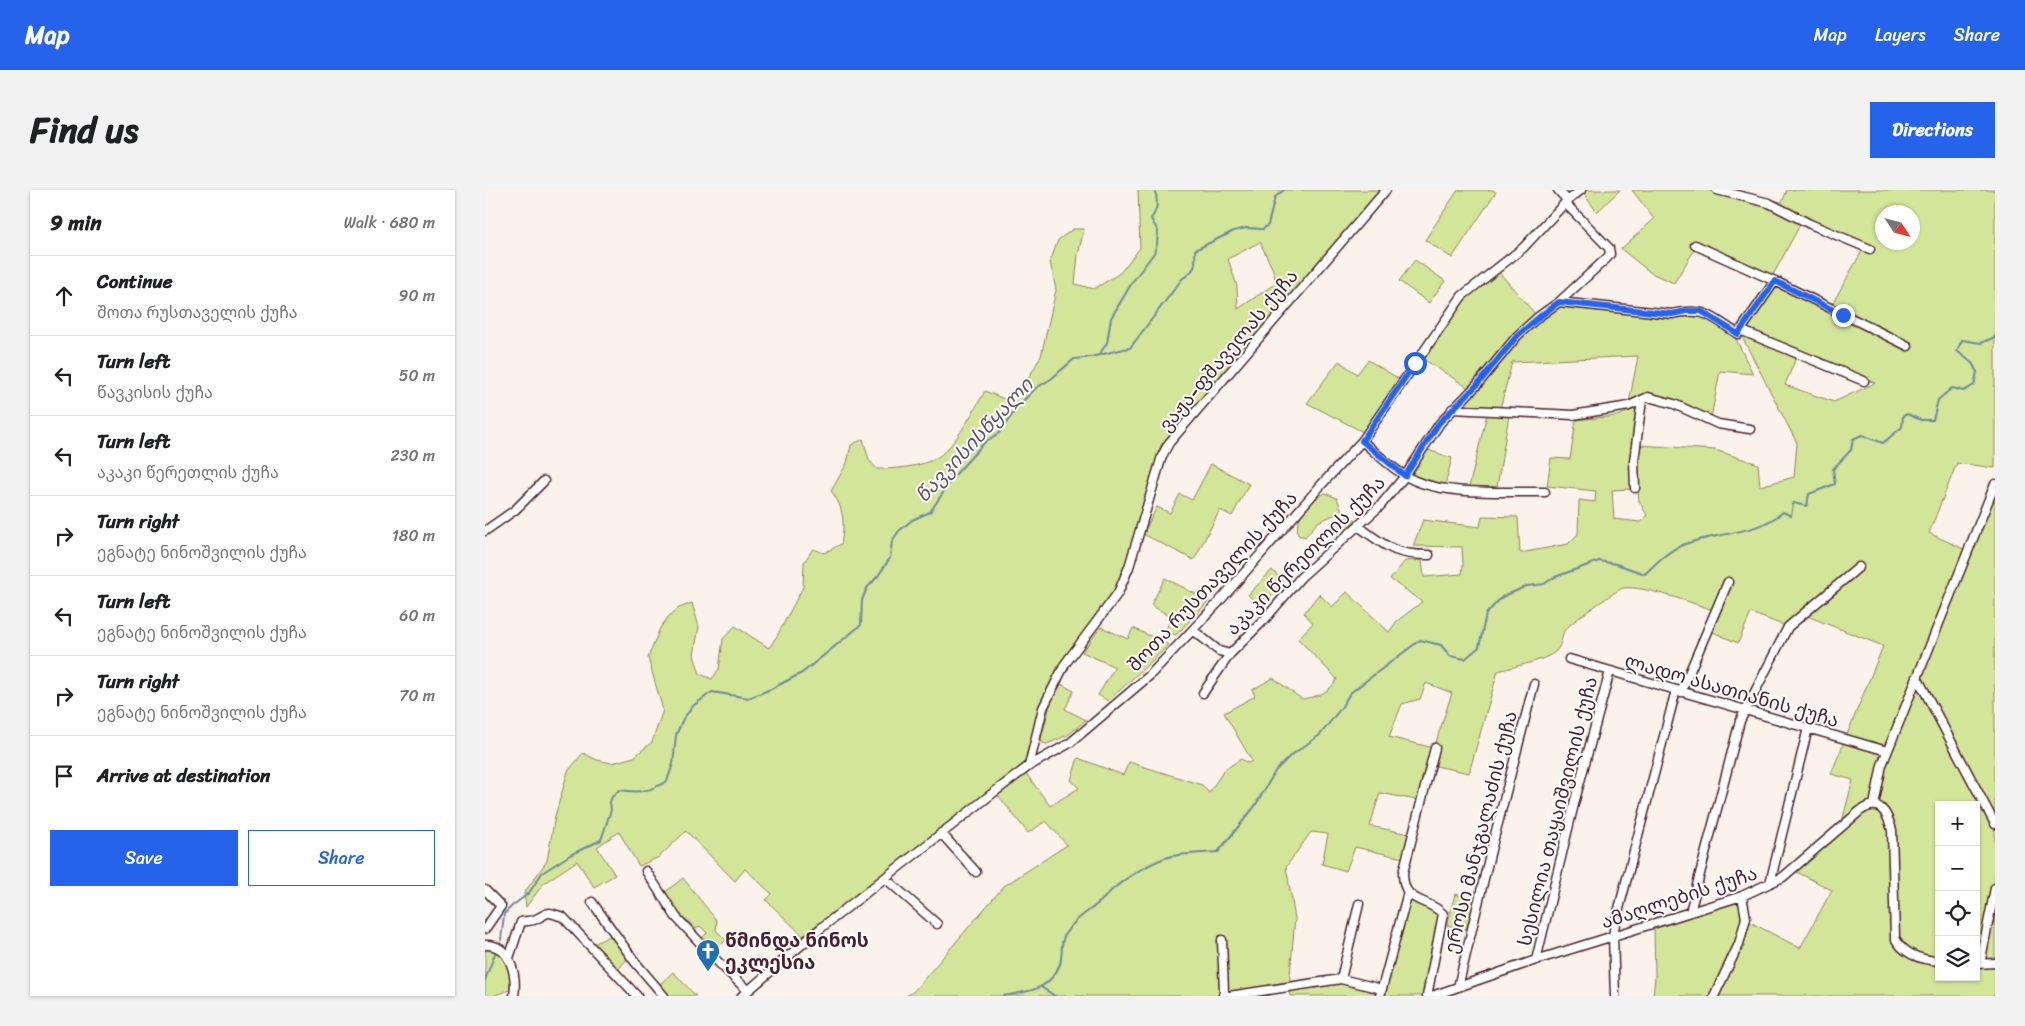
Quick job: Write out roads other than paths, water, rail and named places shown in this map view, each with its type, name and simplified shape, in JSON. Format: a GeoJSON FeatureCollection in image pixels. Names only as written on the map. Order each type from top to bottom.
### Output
{"type":"FeatureCollection","features":[{"type":"Feature","properties":{"kind":"street","name":"ვაჟა-ფშაველას ქუჩა"},"geometry":{"type":"LineString","coordinates":[[1029,766],[1043,708],[1065,664],[1118,593],[1129,567],[1162,456],[1169,443],[1386,190]]}},
{"type":"Feature","properties":{"kind":"street","name":"აკაკი წერეთლის ქუჩა"},"geometry":{"type":"LineString","coordinates":[[1193,630],[1219,651],[1230,654],[1266,618],[1301,577],[1380,506],[1405,476],[1428,439],[1452,409],[1477,385],[1517,336],[1559,302],[1607,258],[1610,254],[1609,248],[1558,190]]}},
{"type":"Feature","properties":{"kind":"street","name":"შოთა რუსთაველის ქუჩა"},"geometry":{"type":"LineString","coordinates":[[745,993],[821,928],[941,833],[1029,766],[1070,743],[1149,676],[1193,630],[1362,441],[1462,296],[1523,248],[1581,190]]}},
{"type":"Feature","properties":{"kind":"street"},"geometry":{"type":"LineString","coordinates":[[1717,190],[1769,203],[1810,224],[1870,249]]}},
{"type":"Feature","properties":{"kind":"street"},"geometry":{"type":"LineString","coordinates":[[1695,246],[1775,281],[1908,346]]}},
{"type":"Feature","properties":{"kind":"street"},"geometry":{"type":"LineString","coordinates":[[1559,302],[1672,314],[1701,311],[1738,334],[1775,281]]}},
{"type":"Feature","properties":{"kind":"street"},"geometry":{"type":"LineString","coordinates":[[1740,330],[1863,381]]}},
{"type":"Feature","properties":{"kind":"street"},"geometry":{"type":"LineString","coordinates":[[1452,409],[1573,415],[1629,406],[1648,397],[1674,404],[1718,424],[1750,430]]}},
{"type":"Feature","properties":{"kind":"street"},"geometry":{"type":"LineString","coordinates":[[1635,488],[1634,461],[1642,400]]}},
{"type":"Feature","properties":{"kind":"street"},"geometry":{"type":"LineString","coordinates":[[1362,441],[1405,476],[1447,490],[1545,492]]}},
{"type":"Feature","properties":{"kind":"street"},"geometry":{"type":"LineString","coordinates":[[485,531],[515,510],[544,481]]}},
{"type":"Feature","properties":{"kind":"street"},"geometry":{"type":"LineString","coordinates":[[1935,960],[1917,957],[1899,946],[1895,938],[1891,830],[1888,817],[1879,807],[1874,805],[1882,765],[1887,751],[1995,484]]}},
{"type":"Feature","properties":{"kind":"street"},"geometry":{"type":"LineString","coordinates":[[1358,526],[1396,551],[1409,555],[1429,554]]}},
{"type":"Feature","properties":{"kind":"street"},"geometry":{"type":"LineString","coordinates":[[1689,912],[1740,721],[1788,627],[1859,567]]}},
{"type":"Feature","properties":{"kind":"street"},"geometry":{"type":"LineString","coordinates":[[1615,996],[1613,936],[1678,691],[1728,582]]}},
{"type":"Feature","properties":{"kind":"street"},"geometry":{"type":"LineString","coordinates":[[1203,693],[1230,654]]}},
{"type":"Feature","properties":{"kind":"street","name":"ლადო ასათიანის ქუჩა"},"geometry":{"type":"LineString","coordinates":[[1569,659],[1887,751]]}},
{"type":"Feature","properties":{"kind":"street","name":"სესილია თაყაიშვილის ქუჩა"},"geometry":{"type":"LineString","coordinates":[[1536,960],[1575,800],[1610,671]]}},
{"type":"Feature","properties":{"kind":"street"},"geometry":{"type":"LineString","coordinates":[[1917,677],[1995,824]]}},
{"type":"Feature","properties":{"kind":"street","name":"ეროსი მანჯგალაძის ქუჩა"},"geometry":{"type":"LineString","coordinates":[[1458,987],[1534,684]]}},
{"type":"Feature","properties":{"kind":"street"},"geometry":{"type":"LineString","coordinates":[[1770,883],[1808,728]]}},
{"type":"Feature","properties":{"kind":"street"},"geometry":{"type":"LineString","coordinates":[[1427,996],[1443,914],[1413,899],[1407,892],[1403,882],[1403,873],[1435,748]]}},
{"type":"Feature","properties":{"kind":"street","name":"ამაღლების ქუჩა"},"geometry":{"type":"LineString","coordinates":[[1433,996],[1536,960],[1742,896],[1783,877],[1860,811],[1869,805],[1874,805]]}},
{"type":"Feature","properties":{"kind":"street"},"geometry":{"type":"LineString","coordinates":[[941,833],[976,872]]}},
{"type":"Feature","properties":{"kind":"street"},"geometry":{"type":"LineString","coordinates":[[646,871],[676,916],[745,993]]}},
{"type":"Feature","properties":{"kind":"street"},"geometry":{"type":"LineString","coordinates":[[885,878],[937,924]]}},
{"type":"Feature","properties":{"kind":"street"},"geometry":{"type":"LineString","coordinates":[[1980,955],[1995,888]]}},
{"type":"Feature","properties":{"kind":"street"},"geometry":{"type":"LineString","coordinates":[[485,890],[501,906],[485,929]]}},
{"type":"Feature","properties":{"kind":"street"},"geometry":{"type":"LineString","coordinates":[[1229,996],[1341,979],[1381,992],[1407,892]]}},
{"type":"Feature","properties":{"kind":"street"},"geometry":{"type":"LineString","coordinates":[[1713,996],[1739,944],[1746,918],[1742,896]]}},
{"type":"Feature","properties":{"kind":"street"},"geometry":{"type":"LineString","coordinates":[[592,902],[635,962],[665,996]]}},
{"type":"Feature","properties":{"kind":"street"},"geometry":{"type":"LineString","coordinates":[[1341,979],[1359,904]]}},
{"type":"Feature","properties":{"kind":"street"},"geometry":{"type":"LineString","coordinates":[[509,958],[521,922],[535,919],[545,912],[550,912],[563,917],[637,996]]}},
{"type":"Feature","properties":{"kind":"street"},"geometry":{"type":"LineString","coordinates":[[1222,940],[1223,996]]}},
{"type":"Feature","properties":{"kind":"street"},"geometry":{"type":"LineString","coordinates":[[485,945],[497,947],[509,958],[513,968],[514,996]]}},
{"type":"Feature","properties":{"kind":"street"},"geometry":{"type":"LineString","coordinates":[[1980,964],[1995,963]]}},
{"type":"Feature","properties":{"kind":"street"},"geometry":{"type":"LineString","coordinates":[[515,987],[522,996]]}},
{"type":"Feature","properties":{"kind":"waterway"},"geometry":{"type":"LineString","coordinates":[[1099,355],[1107,343],[1111,318],[1133,281],[1154,253],[1158,231],[1151,219],[1157,205],[1155,190]]}},
{"type":"Feature","properties":{"kind":"waterway","name":"წავკისისწყალი"},"geometry":{"type":"LineString","coordinates":[[501,940],[504,914],[529,893],[542,873],[570,855],[601,840],[611,810],[610,802],[619,790],[644,791],[667,781],[673,764],[676,735],[683,719],[694,705],[712,692],[749,698],[771,689],[802,673],[861,625],[862,600],[867,588],[890,558],[892,541],[899,531],[912,520],[930,512],[955,475],[985,442],[999,433],[1020,404],[1036,388],[1051,379],[1074,359],[1130,348],[1182,279],[1193,270],[1195,250],[1234,231],[1246,228],[1263,229],[1268,225],[1275,197],[1284,190]]}},
{"type":"Feature","properties":{"kind":"waterway"},"geometry":{"type":"LineString","coordinates":[[1004,996],[1030,991],[1050,980],[1060,964],[1065,934],[1077,920],[1131,876],[1157,861],[1172,856],[1218,852],[1255,806],[1276,770],[1290,756],[1320,735],[1350,693],[1420,640],[1441,645],[1450,656],[1465,659],[1479,647],[1486,614],[1502,597],[1527,586],[1544,584],[1555,577],[1599,561],[1616,564],[1645,574],[1668,553],[1685,544],[1749,529],[1761,525],[1783,512],[1791,516],[1793,503],[1807,506],[1809,494],[1835,484],[1833,469],[1851,450],[1853,439],[1862,435],[1883,443],[1902,427],[1903,416],[1907,414],[1921,420],[1933,420],[1938,400],[1952,388],[1964,391],[1974,385],[1977,372],[1972,363],[1957,351],[1962,340],[1981,343],[1995,337]]}},
{"type":"Feature","properties":{"kind":"waterway","name":"წავკისისწყალი"},"geometry":{"type":"LineString","coordinates":[[485,980],[496,951]]}},
{"type":"Feature","properties":{"kind":"waterway"},"geometry":{"type":"LineString","coordinates":[[1041,987],[1055,996]]}},
{"type":"Feature","properties":{"kind":"place","name":"წმინდა ნინოს ეკლესია"},"geometry":{"type":"Point","coordinates":[708,972]}}]}
